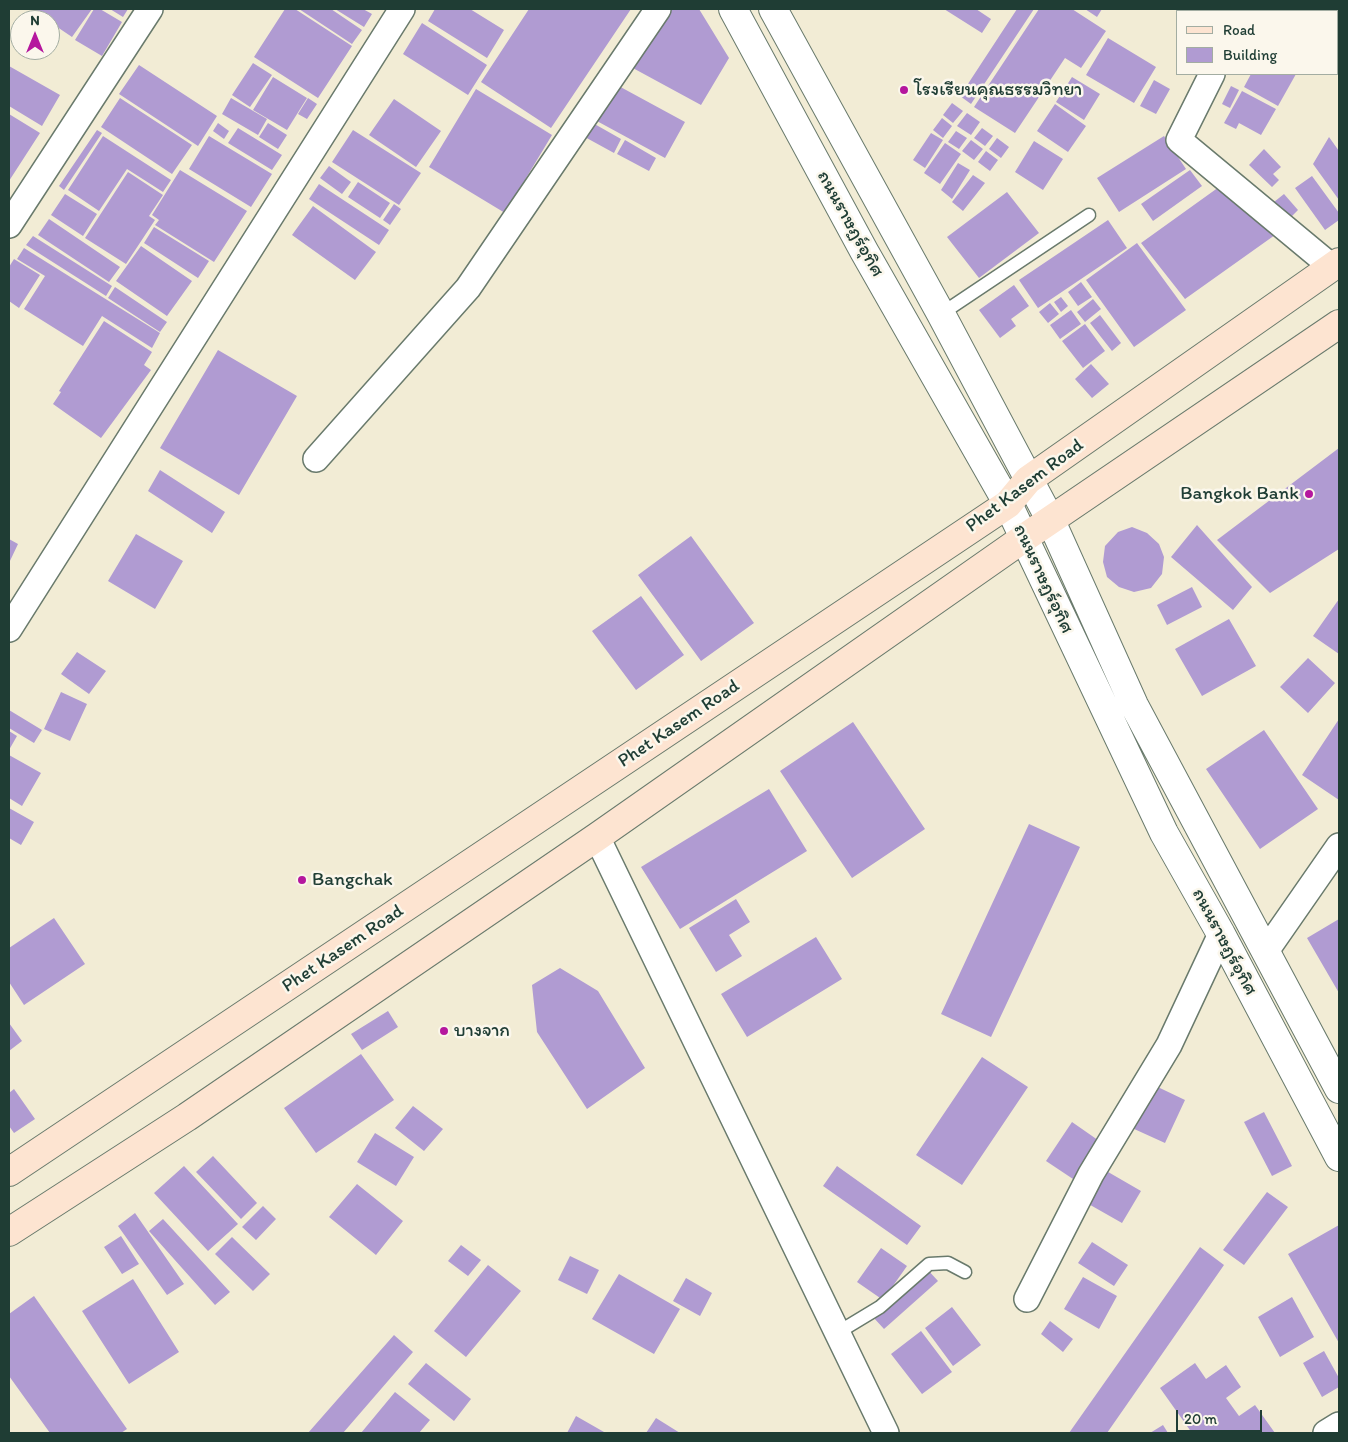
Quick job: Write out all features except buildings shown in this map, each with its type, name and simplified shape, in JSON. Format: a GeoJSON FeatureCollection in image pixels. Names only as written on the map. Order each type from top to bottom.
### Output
{"type":"FeatureCollection","features":[{"type":"Feature","properties":{"kind":"main road","name":"Phet Kasem Road"},"geometry":{"type":"LineString","coordinates":[[9,1172],[1008,504],[1028,480],[1336,265]]}},
{"type":"Feature","properties":{"kind":"main road"},"geometry":{"type":"LineString","coordinates":[[9,1232],[186,1117],[597,837],[1024,538],[1339,324]]}},
{"type":"Feature","properties":{"kind":"street"},"geometry":{"type":"LineString","coordinates":[[9,225],[150,9]]}},
{"type":"Feature","properties":{"kind":"street"},"geometry":{"type":"LineString","coordinates":[[9,629],[402,9]]}},
{"type":"Feature","properties":{"kind":"street"},"geometry":{"type":"LineString","coordinates":[[316,459],[468,288],[658,9]]}},
{"type":"Feature","properties":{"kind":"street","name":"ถนนราษฏร์อุทิศ"},"geometry":{"type":"LineString","coordinates":[[733,9],[864,251],[1008,504],[1164,833],[1339,1157]]}},
{"type":"Feature","properties":{"kind":"street"},"geometry":{"type":"LineString","coordinates":[[773,9],[941,314],[1050,521],[1134,705],[1339,1089]]}},
{"type":"Feature","properties":{"kind":"street"},"geometry":{"type":"LineString","coordinates":[[1212,75],[1179,140],[1336,265]]}},
{"type":"Feature","properties":{"kind":"street"},"geometry":{"type":"LineString","coordinates":[[597,837],[886,1433]]}},
{"type":"Feature","properties":{"kind":"street"},"geometry":{"type":"LineString","coordinates":[[1266,951],[1339,846]]}},
{"type":"Feature","properties":{"kind":"street"},"geometry":{"type":"LineString","coordinates":[[1027,1299],[1091,1174],[1169,1045],[1220,934]]}},
{"type":"Feature","properties":{"kind":"street"},"geometry":{"type":"LineString","coordinates":[[1326,1433],[1339,1425]]}},
{"type":"Feature","properties":{"kind":"lane"},"geometry":{"type":"LineString","coordinates":[[941,314],[1089,215]]}},
{"type":"Feature","properties":{"kind":"lane"},"geometry":{"type":"LineString","coordinates":[[837,1333],[880,1307],[929,1264],[948,1263],[965,1272]]}},
{"type":"Feature","properties":{"kind":"place","name":"โรงเรียนคุณธรรมวิทยา"},"geometry":{"type":"Point","coordinates":[904,90]}},
{"type":"Feature","properties":{"kind":"place","name":"Bangkok Bank"},"geometry":{"type":"Point","coordinates":[1309,494]}},
{"type":"Feature","properties":{"kind":"place","name":"Bangchak"},"geometry":{"type":"Point","coordinates":[302,880]}},
{"type":"Feature","properties":{"kind":"place","name":"บางจาก"},"geometry":{"type":"Point","coordinates":[444,1031]}}]}
